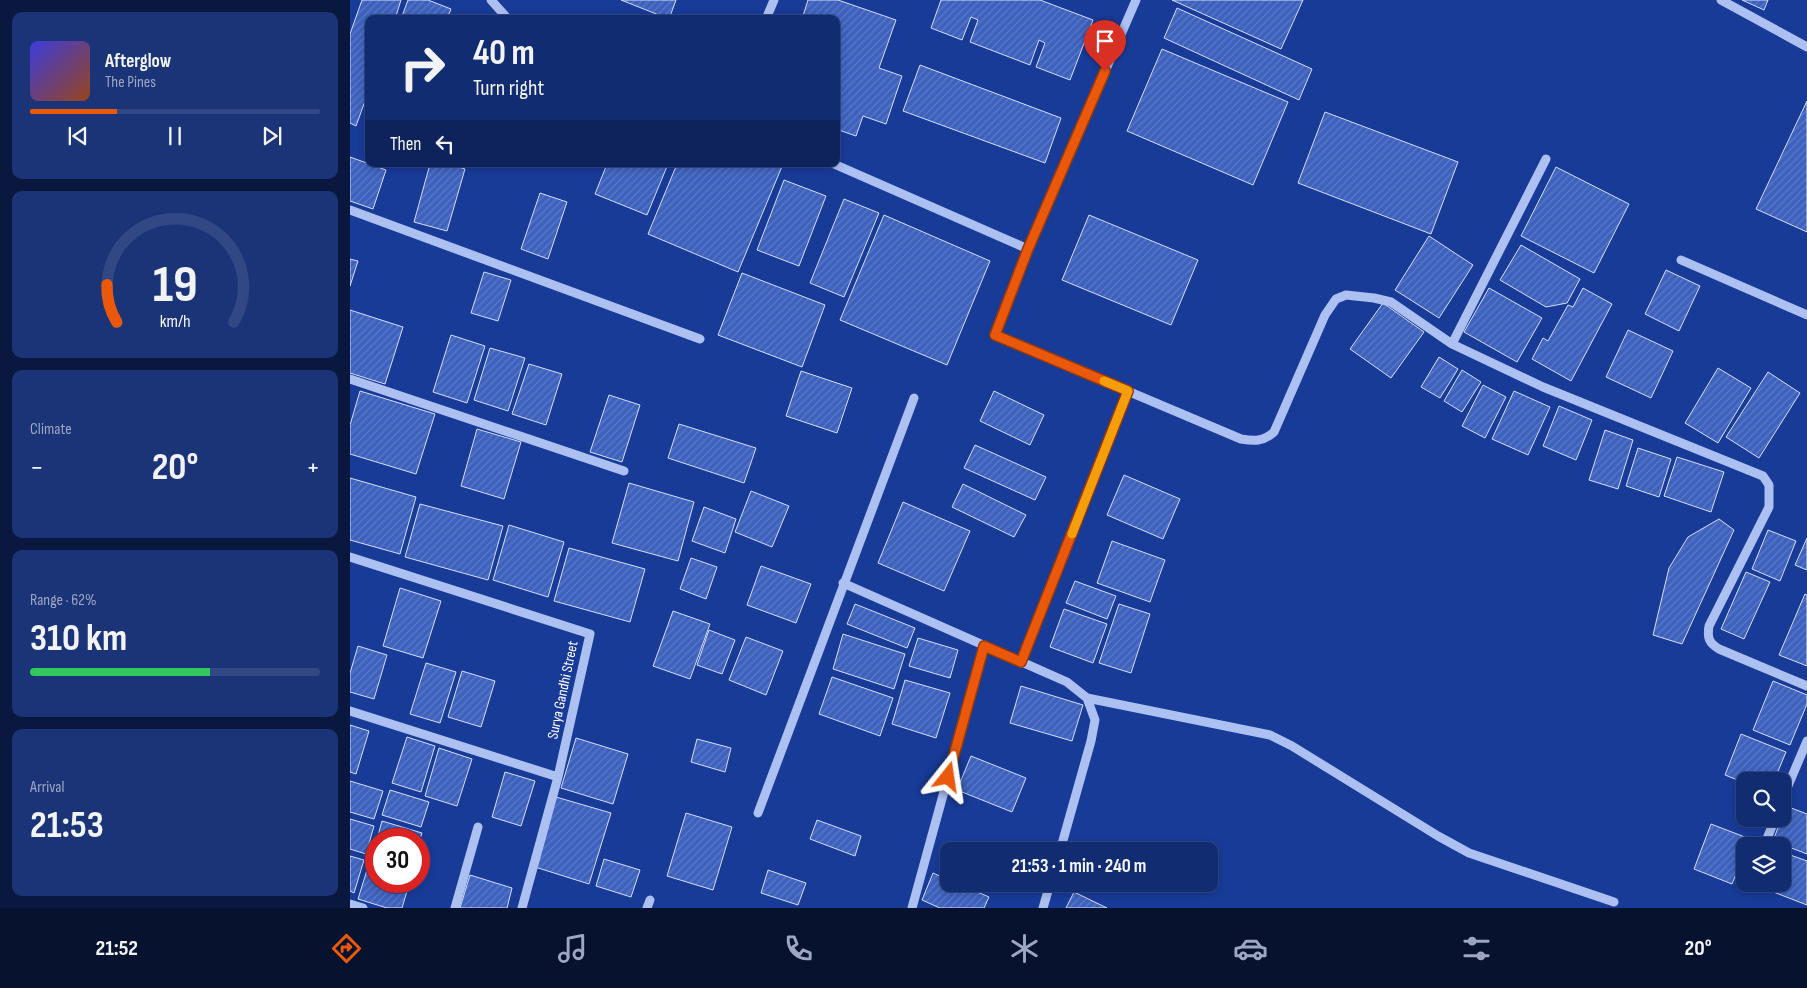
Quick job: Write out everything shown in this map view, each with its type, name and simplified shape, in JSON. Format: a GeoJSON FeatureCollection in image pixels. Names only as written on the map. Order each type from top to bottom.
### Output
{"type":"FeatureCollection","features":[{"type":"Feature","properties":{"kind":"street"},"geometry":{"type":"LineString","coordinates":[[491,0],[504,15]]}},
{"type":"Feature","properties":{"kind":"street"},"geometry":{"type":"LineString","coordinates":[[768,15],[774,0]]}},
{"type":"Feature","properties":{"kind":"street"},"geometry":{"type":"LineString","coordinates":[[1136,0],[1028,249],[995,335],[1241,439],[1266,440],[1274,432],[1325,316],[1336,298],[1355,296],[1391,302],[1452,344],[1543,387],[1763,476],[1769,485],[1769,507],[1708,626],[1707,636],[1711,644],[1719,649],[1807,686]]}},
{"type":"Feature","properties":{"kind":"street"},"geometry":{"type":"LineString","coordinates":[[1721,0],[1807,47]]}},
{"type":"Feature","properties":{"kind":"street"},"geometry":{"type":"LineString","coordinates":[[1452,344],[1546,159]]}},
{"type":"Feature","properties":{"kind":"street"},"geometry":{"type":"LineString","coordinates":[[840,167],[1028,249]]}},
{"type":"Feature","properties":{"kind":"street"},"geometry":{"type":"LineString","coordinates":[[350,210],[700,338]]}},
{"type":"Feature","properties":{"kind":"street"},"geometry":{"type":"LineString","coordinates":[[1681,260],[1807,315]]}},
{"type":"Feature","properties":{"kind":"street"},"geometry":{"type":"LineString","coordinates":[[350,379],[624,471]]}},
{"type":"Feature","properties":{"kind":"street"},"geometry":{"type":"LineString","coordinates":[[1021,662],[1128,391]]}},
{"type":"Feature","properties":{"kind":"street"},"geometry":{"type":"LineString","coordinates":[[758,813],[914,398]]}},
{"type":"Feature","properties":{"kind":"street","name":"Surya Gandhi Street"},"geometry":{"type":"LineString","coordinates":[[350,556],[590,634],[558,777],[522,908]]}},
{"type":"Feature","properties":{"kind":"street"},"geometry":{"type":"LineString","coordinates":[[843,583],[1067,682],[1087,698],[1270,734],[1430,832],[1469,853],[1614,902]]}},
{"type":"Feature","properties":{"kind":"street"},"geometry":{"type":"LineString","coordinates":[[912,908],[984,646]]}},
{"type":"Feature","properties":{"kind":"street"},"geometry":{"type":"LineString","coordinates":[[1063,842],[1092,741],[1095,720],[1087,698]]}},
{"type":"Feature","properties":{"kind":"street"},"geometry":{"type":"LineString","coordinates":[[350,711],[558,777]]}},
{"type":"Feature","properties":{"kind":"street"},"geometry":{"type":"LineString","coordinates":[[1791,779],[1807,741]]}},
{"type":"Feature","properties":{"kind":"street"},"geometry":{"type":"LineString","coordinates":[[455,908],[478,827]]}},
{"type":"Feature","properties":{"kind":"street"},"geometry":{"type":"LineString","coordinates":[[1043,908],[1048,892]]}},
{"type":"Feature","properties":{"kind":"street"},"geometry":{"type":"LineString","coordinates":[[350,904],[363,908]]}},
{"type":"Feature","properties":{"kind":"building"},"geometry":{"type":"Polygon","coordinates":[[[362,0],[401,0],[396,15],[365,15],[365,101],[356,126],[350,123],[350,34],[362,0]]]}},
{"type":"Feature","properties":{"kind":"building"},"geometry":{"type":"Polygon","coordinates":[[[408,0],[428,0],[451,9],[449,15],[402,15],[408,0]]]}},
{"type":"Feature","properties":{"kind":"building"},"geometry":{"type":"Polygon","coordinates":[[[621,0],[676,0],[670,15],[659,15],[621,0]]]}},
{"type":"Feature","properties":{"kind":"building"},"geometry":{"type":"Polygon","coordinates":[[[808,0],[838,0],[896,20],[879,68],[902,76],[886,124],[863,116],[856,136],[840,130],[840,15],[803,15],[808,0]]]}},
{"type":"Feature","properties":{"kind":"building"},"geometry":{"type":"Polygon","coordinates":[[[941,0],[1040,0],[1093,20],[1070,80],[1036,67],[1045,43],[1039,40],[1030,65],[970,42],[978,20],[971,17],[962,40],[931,28],[941,0]]]}},
{"type":"Feature","properties":{"kind":"building"},"geometry":{"type":"Polygon","coordinates":[[[1172,0],[1303,0],[1281,49],[1172,0]]]}},
{"type":"Feature","properties":{"kind":"building"},"geometry":{"type":"Polygon","coordinates":[[[1742,0],[1768,0],[1764,10],[1742,0]]]}},
{"type":"Feature","properties":{"kind":"building"},"geometry":{"type":"Polygon","coordinates":[[[1177,8],[1312,69],[1299,100],[1164,38],[1177,8]]]}},
{"type":"Feature","properties":{"kind":"building"},"geometry":{"type":"Polygon","coordinates":[[[1162,49],[1288,102],[1253,185],[1127,131],[1162,49]]]}},
{"type":"Feature","properties":{"kind":"building"},"geometry":{"type":"Polygon","coordinates":[[[920,65],[1061,118],[1045,163],[903,111],[920,65]]]}},
{"type":"Feature","properties":{"kind":"building"},"geometry":{"type":"Polygon","coordinates":[[[1807,101],[1807,232],[1756,209],[1807,101]]]}},
{"type":"Feature","properties":{"kind":"building"},"geometry":{"type":"Polygon","coordinates":[[[1325,112],[1458,162],[1431,234],[1298,183],[1325,112]]]}},
{"type":"Feature","properties":{"kind":"building"},"geometry":{"type":"Polygon","coordinates":[[[350,157],[365,162],[365,167],[378,167],[386,170],[373,209],[350,201],[350,157]]]}},
{"type":"Feature","properties":{"kind":"building"},"geometry":{"type":"Polygon","coordinates":[[[429,167],[459,167],[465,169],[447,231],[414,222],[429,167]]]}},
{"type":"Feature","properties":{"kind":"building"},"geometry":{"type":"Polygon","coordinates":[[[606,167],[667,167],[647,215],[595,194],[606,167]]]}},
{"type":"Feature","properties":{"kind":"building"},"geometry":{"type":"Polygon","coordinates":[[[676,167],[782,167],[738,272],[648,234],[676,167]]]}},
{"type":"Feature","properties":{"kind":"building"},"geometry":{"type":"Polygon","coordinates":[[[1556,167],[1629,204],[1594,273],[1521,236],[1556,167]]]}},
{"type":"Feature","properties":{"kind":"building"},"geometry":{"type":"Polygon","coordinates":[[[784,180],[826,196],[799,266],[757,250],[784,180]]]}},
{"type":"Feature","properties":{"kind":"building"},"geometry":{"type":"Polygon","coordinates":[[[540,193],[567,202],[548,259],[521,249],[540,193]]]}},
{"type":"Feature","properties":{"kind":"building"},"geometry":{"type":"Polygon","coordinates":[[[844,199],[879,213],[844,297],[810,283],[844,199]]]}},
{"type":"Feature","properties":{"kind":"building"},"geometry":{"type":"Polygon","coordinates":[[[884,215],[990,261],[947,365],[840,320],[884,215]]]}},
{"type":"Feature","properties":{"kind":"building"},"geometry":{"type":"Polygon","coordinates":[[[1089,215],[1198,260],[1171,325],[1062,280],[1089,215]]]}},
{"type":"Feature","properties":{"kind":"building"},"geometry":{"type":"Polygon","coordinates":[[[1429,236],[1473,265],[1439,318],[1395,290],[1429,236]]]}},
{"type":"Feature","properties":{"kind":"building"},"geometry":{"type":"Polygon","coordinates":[[[1521,245],[1580,279],[1567,303],[1546,307],[1500,280],[1521,245]]]}},
{"type":"Feature","properties":{"kind":"building"},"geometry":{"type":"Polygon","coordinates":[[[350,259],[358,261],[350,286],[350,259]]]}},
{"type":"Feature","properties":{"kind":"building"},"geometry":{"type":"Polygon","coordinates":[[[1666,270],[1700,286],[1679,331],[1645,314],[1666,270]]]}},
{"type":"Feature","properties":{"kind":"building"},"geometry":{"type":"Polygon","coordinates":[[[484,272],[511,280],[498,321],[471,313],[484,272]]]}},
{"type":"Feature","properties":{"kind":"building"},"geometry":{"type":"Polygon","coordinates":[[[742,273],[825,305],[802,367],[718,335],[742,273]]]}},
{"type":"Feature","properties":{"kind":"building"},"geometry":{"type":"Polygon","coordinates":[[[1489,288],[1542,318],[1517,362],[1464,332],[1489,288]]]}},
{"type":"Feature","properties":{"kind":"building"},"geometry":{"type":"Polygon","coordinates":[[[1583,288],[1612,304],[1571,381],[1532,359],[1543,338],[1548,341],[1568,305],[1573,307],[1583,288]]]}},
{"type":"Feature","properties":{"kind":"building"},"geometry":{"type":"Polygon","coordinates":[[[1383,303],[1424,332],[1391,378],[1350,349],[1383,303]]]}},
{"type":"Feature","properties":{"kind":"building"},"geometry":{"type":"Polygon","coordinates":[[[350,310],[403,327],[385,384],[350,373],[350,310]]]}},
{"type":"Feature","properties":{"kind":"building"},"geometry":{"type":"Polygon","coordinates":[[[1628,330],[1673,351],[1651,398],[1606,377],[1628,330]]]}},
{"type":"Feature","properties":{"kind":"building"},"geometry":{"type":"Polygon","coordinates":[[[451,335],[485,346],[467,403],[433,392],[451,335]]]}},
{"type":"Feature","properties":{"kind":"building"},"geometry":{"type":"Polygon","coordinates":[[[490,348],[525,358],[508,411],[474,400],[490,348]]]}},
{"type":"Feature","properties":{"kind":"building"},"geometry":{"type":"Polygon","coordinates":[[[1439,357],[1458,369],[1440,398],[1421,387],[1439,357]]]}},
{"type":"Feature","properties":{"kind":"building"},"geometry":{"type":"Polygon","coordinates":[[[529,364],[562,374],[546,425],[512,414],[529,364]]]}},
{"type":"Feature","properties":{"kind":"building"},"geometry":{"type":"Polygon","coordinates":[[[1718,368],[1751,388],[1718,443],[1685,423],[1718,368]]]}},
{"type":"Feature","properties":{"kind":"building"},"geometry":{"type":"Polygon","coordinates":[[[1462,370],[1481,382],[1462,412],[1444,401],[1462,370]]]}},
{"type":"Feature","properties":{"kind":"building"},"geometry":{"type":"Polygon","coordinates":[[[801,371],[852,388],[837,433],[786,416],[801,371]]]}},
{"type":"Feature","properties":{"kind":"building"},"geometry":{"type":"Polygon","coordinates":[[[1768,372],[1800,393],[1759,458],[1726,437],[1768,372]]]}},
{"type":"Feature","properties":{"kind":"building"},"geometry":{"type":"Polygon","coordinates":[[[1483,385],[1506,397],[1485,438],[1462,426],[1483,385]]]}},
{"type":"Feature","properties":{"kind":"building"},"geometry":{"type":"Polygon","coordinates":[[[360,391],[435,414],[416,474],[350,454],[350,425],[360,391]]]}},
{"type":"Feature","properties":{"kind":"building"},"geometry":{"type":"Polygon","coordinates":[[[994,391],[1044,415],[1030,445],[980,421],[994,391]]]}},
{"type":"Feature","properties":{"kind":"building"},"geometry":{"type":"Polygon","coordinates":[[[1514,391],[1550,407],[1528,455],[1492,439],[1514,391]]]}},
{"type":"Feature","properties":{"kind":"building"},"geometry":{"type":"Polygon","coordinates":[[[609,395],[640,405],[622,462],[590,452],[609,395]]]}},
{"type":"Feature","properties":{"kind":"building"},"geometry":{"type":"Polygon","coordinates":[[[1559,406],[1592,420],[1576,460],[1543,446],[1559,406]]]}},
{"type":"Feature","properties":{"kind":"building"},"geometry":{"type":"Polygon","coordinates":[[[679,424],[756,448],[744,483],[668,458],[679,424]]]}},
{"type":"Feature","properties":{"kind":"building"},"geometry":{"type":"Polygon","coordinates":[[[477,429],[521,442],[504,499],[461,486],[477,429]]]}},
{"type":"Feature","properties":{"kind":"building"},"geometry":{"type":"Polygon","coordinates":[[[1605,430],[1633,440],[1618,489],[1589,480],[1605,430]]]}},
{"type":"Feature","properties":{"kind":"building"},"geometry":{"type":"Polygon","coordinates":[[[975,445],[1046,477],[1035,500],[964,468],[975,445]]]}},
{"type":"Feature","properties":{"kind":"building"},"geometry":{"type":"Polygon","coordinates":[[[1638,448],[1671,459],[1659,497],[1626,486],[1638,448]]]}},
{"type":"Feature","properties":{"kind":"building"},"geometry":{"type":"Polygon","coordinates":[[[1677,457],[1724,472],[1711,512],[1664,496],[1677,457]]]}},
{"type":"Feature","properties":{"kind":"building"},"geometry":{"type":"Polygon","coordinates":[[[1124,475],[1180,499],[1163,539],[1107,515],[1124,475]]]}},
{"type":"Feature","properties":{"kind":"building"},"geometry":{"type":"Polygon","coordinates":[[[350,478],[416,497],[400,554],[350,540],[350,478]]]}},
{"type":"Feature","properties":{"kind":"building"},"geometry":{"type":"Polygon","coordinates":[[[629,483],[694,502],[678,561],[612,543],[629,483]]]}},
{"type":"Feature","properties":{"kind":"building"},"geometry":{"type":"Polygon","coordinates":[[[963,484],[1026,515],[1014,537],[952,507],[963,484]]]}},
{"type":"Feature","properties":{"kind":"building"},"geometry":{"type":"Polygon","coordinates":[[[751,491],[789,506],[772,547],[735,532],[751,491]]]}},
{"type":"Feature","properties":{"kind":"building"},"geometry":{"type":"Polygon","coordinates":[[[903,502],[970,531],[944,591],[878,563],[903,502]]]}},
{"type":"Feature","properties":{"kind":"building"},"geometry":{"type":"Polygon","coordinates":[[[420,504],[503,526],[488,580],[405,557],[420,504]]]}},
{"type":"Feature","properties":{"kind":"building"},"geometry":{"type":"Polygon","coordinates":[[[704,507],[736,519],[725,553],[692,541],[704,507]]]}},
{"type":"Feature","properties":{"kind":"building"},"geometry":{"type":"Polygon","coordinates":[[[1719,519],[1734,530],[1682,644],[1653,635],[1669,568],[1688,537],[1719,519]]]}},
{"type":"Feature","properties":{"kind":"building"},"geometry":{"type":"Polygon","coordinates":[[[509,525],[564,542],[548,597],[493,580],[509,525]]]}},
{"type":"Feature","properties":{"kind":"building"},"geometry":{"type":"Polygon","coordinates":[[[1768,530],[1796,541],[1780,581],[1752,569],[1768,530]]]}},
{"type":"Feature","properties":{"kind":"building"},"geometry":{"type":"Polygon","coordinates":[[[1807,538],[1807,570],[1795,565],[1807,538]]]}},
{"type":"Feature","properties":{"kind":"building"},"geometry":{"type":"Polygon","coordinates":[[[1112,541],[1165,560],[1150,602],[1097,583],[1112,541]]]}},
{"type":"Feature","properties":{"kind":"building"},"geometry":{"type":"Polygon","coordinates":[[[569,548],[645,569],[630,622],[554,601],[569,548]]]}},
{"type":"Feature","properties":{"kind":"building"},"geometry":{"type":"Polygon","coordinates":[[[691,558],[717,567],[706,599],[680,589],[691,558]]]}},
{"type":"Feature","properties":{"kind":"building"},"geometry":{"type":"Polygon","coordinates":[[[761,566],[811,584],[796,623],[747,605],[761,566]]]}},
{"type":"Feature","properties":{"kind":"building"},"geometry":{"type":"Polygon","coordinates":[[[1746,572],[1770,582],[1744,639],[1721,629],[1746,572]]]}},
{"type":"Feature","properties":{"kind":"building"},"geometry":{"type":"Polygon","coordinates":[[[1075,581],[1116,596],[1107,619],[1066,603],[1075,581]]]}},
{"type":"Feature","properties":{"kind":"building"},"geometry":{"type":"Polygon","coordinates":[[[400,588],[441,601],[423,658],[383,646],[400,588]]]}},
{"type":"Feature","properties":{"kind":"building"},"geometry":{"type":"Polygon","coordinates":[[[1805,594],[1807,595],[1807,666],[1779,655],[1805,594]]]}},
{"type":"Feature","properties":{"kind":"building"},"geometry":{"type":"Polygon","coordinates":[[[855,604],[915,628],[907,648],[847,624],[855,604]]]}},
{"type":"Feature","properties":{"kind":"building"},"geometry":{"type":"Polygon","coordinates":[[[1119,604],[1150,614],[1131,673],[1099,663],[1119,604]]]}},
{"type":"Feature","properties":{"kind":"building"},"geometry":{"type":"Polygon","coordinates":[[[1064,609],[1107,624],[1093,663],[1050,647],[1064,609]]]}},
{"type":"Feature","properties":{"kind":"building"},"geometry":{"type":"Polygon","coordinates":[[[673,611],[710,624],[690,679],[653,666],[673,611]]]}},
{"type":"Feature","properties":{"kind":"building"},"geometry":{"type":"Polygon","coordinates":[[[709,630],[735,640],[722,674],[697,665],[709,630]]]}},
{"type":"Feature","properties":{"kind":"building"},"geometry":{"type":"Polygon","coordinates":[[[843,634],[905,654],[894,689],[833,669],[843,634]]]}},
{"type":"Feature","properties":{"kind":"building"},"geometry":{"type":"Polygon","coordinates":[[[746,637],[783,651],[766,695],[729,680],[746,637]]]}},
{"type":"Feature","properties":{"kind":"building"},"geometry":{"type":"Polygon","coordinates":[[[918,638],[958,650],[950,678],[909,666],[918,638]]]}},
{"type":"Feature","properties":{"kind":"building"},"geometry":{"type":"Polygon","coordinates":[[[358,646],[387,655],[374,699],[350,692],[350,673],[358,646]]]}},
{"type":"Feature","properties":{"kind":"building"},"geometry":{"type":"Polygon","coordinates":[[[426,663],[456,672],[440,723],[410,714],[426,663]]]}},
{"type":"Feature","properties":{"kind":"building"},"geometry":{"type":"Polygon","coordinates":[[[462,671],[495,681],[481,727],[448,717],[462,671]]]}},
{"type":"Feature","properties":{"kind":"building"},"geometry":{"type":"Polygon","coordinates":[[[832,677],[893,698],[880,736],[819,714],[832,677]]]}},
{"type":"Feature","properties":{"kind":"building"},"geometry":{"type":"Polygon","coordinates":[[[905,680],[950,693],[936,738],[892,724],[905,680]]]}},
{"type":"Feature","properties":{"kind":"building"},"geometry":{"type":"Polygon","coordinates":[[[1773,681],[1807,695],[1807,704],[1790,745],[1753,730],[1773,681]]]}},
{"type":"Feature","properties":{"kind":"building"},"geometry":{"type":"Polygon","coordinates":[[[1021,686],[1083,705],[1072,741],[1010,723],[1021,686]]]}},
{"type":"Feature","properties":{"kind":"building"},"geometry":{"type":"Polygon","coordinates":[[[350,725],[369,731],[356,774],[350,772],[350,725]]]}},
{"type":"Feature","properties":{"kind":"building"},"geometry":{"type":"Polygon","coordinates":[[[1741,734],[1786,752],[1778,772],[1736,772],[1736,779],[1725,775],[1741,734]]]}},
{"type":"Feature","properties":{"kind":"building"},"geometry":{"type":"Polygon","coordinates":[[[407,737],[435,746],[421,792],[392,783],[407,737]]]}},
{"type":"Feature","properties":{"kind":"building"},"geometry":{"type":"Polygon","coordinates":[[[576,738],[628,754],[613,804],[561,788],[576,738]]]}},
{"type":"Feature","properties":{"kind":"building"},"geometry":{"type":"Polygon","coordinates":[[[697,739],[731,748],[725,772],[691,762],[697,739]]]}},
{"type":"Feature","properties":{"kind":"building"},"geometry":{"type":"Polygon","coordinates":[[[439,748],[472,759],[457,806],[425,796],[439,748]]]}},
{"type":"Feature","properties":{"kind":"building"},"geometry":{"type":"Polygon","coordinates":[[[971,756],[1026,778],[1012,812],[957,790],[971,756]]]}},
{"type":"Feature","properties":{"kind":"building"},"geometry":{"type":"Polygon","coordinates":[[[505,772],[535,781],[521,826],[492,817],[505,772]]]}},
{"type":"Feature","properties":{"kind":"building"},"geometry":{"type":"Polygon","coordinates":[[[350,781],[383,791],[374,819],[350,812],[350,781]]]}},
{"type":"Feature","properties":{"kind":"building"},"geometry":{"type":"Polygon","coordinates":[[[390,790],[429,802],[421,827],[382,815],[390,790]]]}},
{"type":"Feature","properties":{"kind":"building"},"geometry":{"type":"Polygon","coordinates":[[[556,797],[611,813],[589,884],[535,867],[556,797]]]}},
{"type":"Feature","properties":{"kind":"building"},"geometry":{"type":"Polygon","coordinates":[[[1791,808],[1807,814],[1807,854],[1791,848],[1791,837],[1774,837],[1778,827],[1791,827],[1791,808]]]}},
{"type":"Feature","properties":{"kind":"building"},"geometry":{"type":"Polygon","coordinates":[[[686,813],[732,827],[713,890],[667,876],[686,813]]]}},
{"type":"Feature","properties":{"kind":"building"},"geometry":{"type":"Polygon","coordinates":[[[350,819],[374,826],[373,828],[365,828],[365,854],[350,849],[350,819]]]}},
{"type":"Feature","properties":{"kind":"building"},"geometry":{"type":"Polygon","coordinates":[[[817,820],[861,836],[855,856],[810,839],[817,820]]]}},
{"type":"Feature","properties":{"kind":"building"},"geometry":{"type":"Polygon","coordinates":[[[382,821],[405,828],[380,828],[382,821]]]}},
{"type":"Feature","properties":{"kind":"building"},"geometry":{"type":"Polygon","coordinates":[[[1711,824],[1745,837],[1736,837],[1736,874],[1732,884],[1694,869],[1711,824]]]}},
{"type":"Feature","properties":{"kind":"building"},"geometry":{"type":"Polygon","coordinates":[[[1791,855],[1807,861],[1807,905],[1773,892],[1791,892],[1791,855]]]}},
{"type":"Feature","properties":{"kind":"building"},"geometry":{"type":"Polygon","coordinates":[[[350,856],[364,860],[354,893],[350,891],[350,856]]]}},
{"type":"Feature","properties":{"kind":"building"},"geometry":{"type":"Polygon","coordinates":[[[604,859],[640,870],[631,897],[596,886],[604,859]]]}},
{"type":"Feature","properties":{"kind":"building"},"geometry":{"type":"Polygon","coordinates":[[[768,870],[806,883],[798,905],[761,893],[768,870]]]}},
{"type":"Feature","properties":{"kind":"building"},"geometry":{"type":"Polygon","coordinates":[[[933,873],[940,876],[940,892],[977,892],[989,897],[984,908],[940,908],[922,900],[933,873]]]}},
{"type":"Feature","properties":{"kind":"building"},"geometry":{"type":"Polygon","coordinates":[[[470,875],[512,888],[507,908],[460,908],[470,875]]]}},
{"type":"Feature","properties":{"kind":"building"},"geometry":{"type":"Polygon","coordinates":[[[365,876],[365,893],[406,893],[402,908],[387,908],[358,899],[365,876]]]}},
{"type":"Feature","properties":{"kind":"building"},"geometry":{"type":"Polygon","coordinates":[[[1074,892],[1107,908],[1066,908],[1074,892]]]}},
{"type":"Feature","properties":{"kind":"slow traffic"},"geometry":{"type":"LineString","coordinates":[[1072,534],[1128,391],[1104,381]]}},
{"type":"Feature","properties":{"kind":"route"},"geometry":{"type":"LineString","coordinates":[[948,777],[984,646],[1021,662],[1128,391],[995,335],[1028,249],[1105,71]]}}]}
